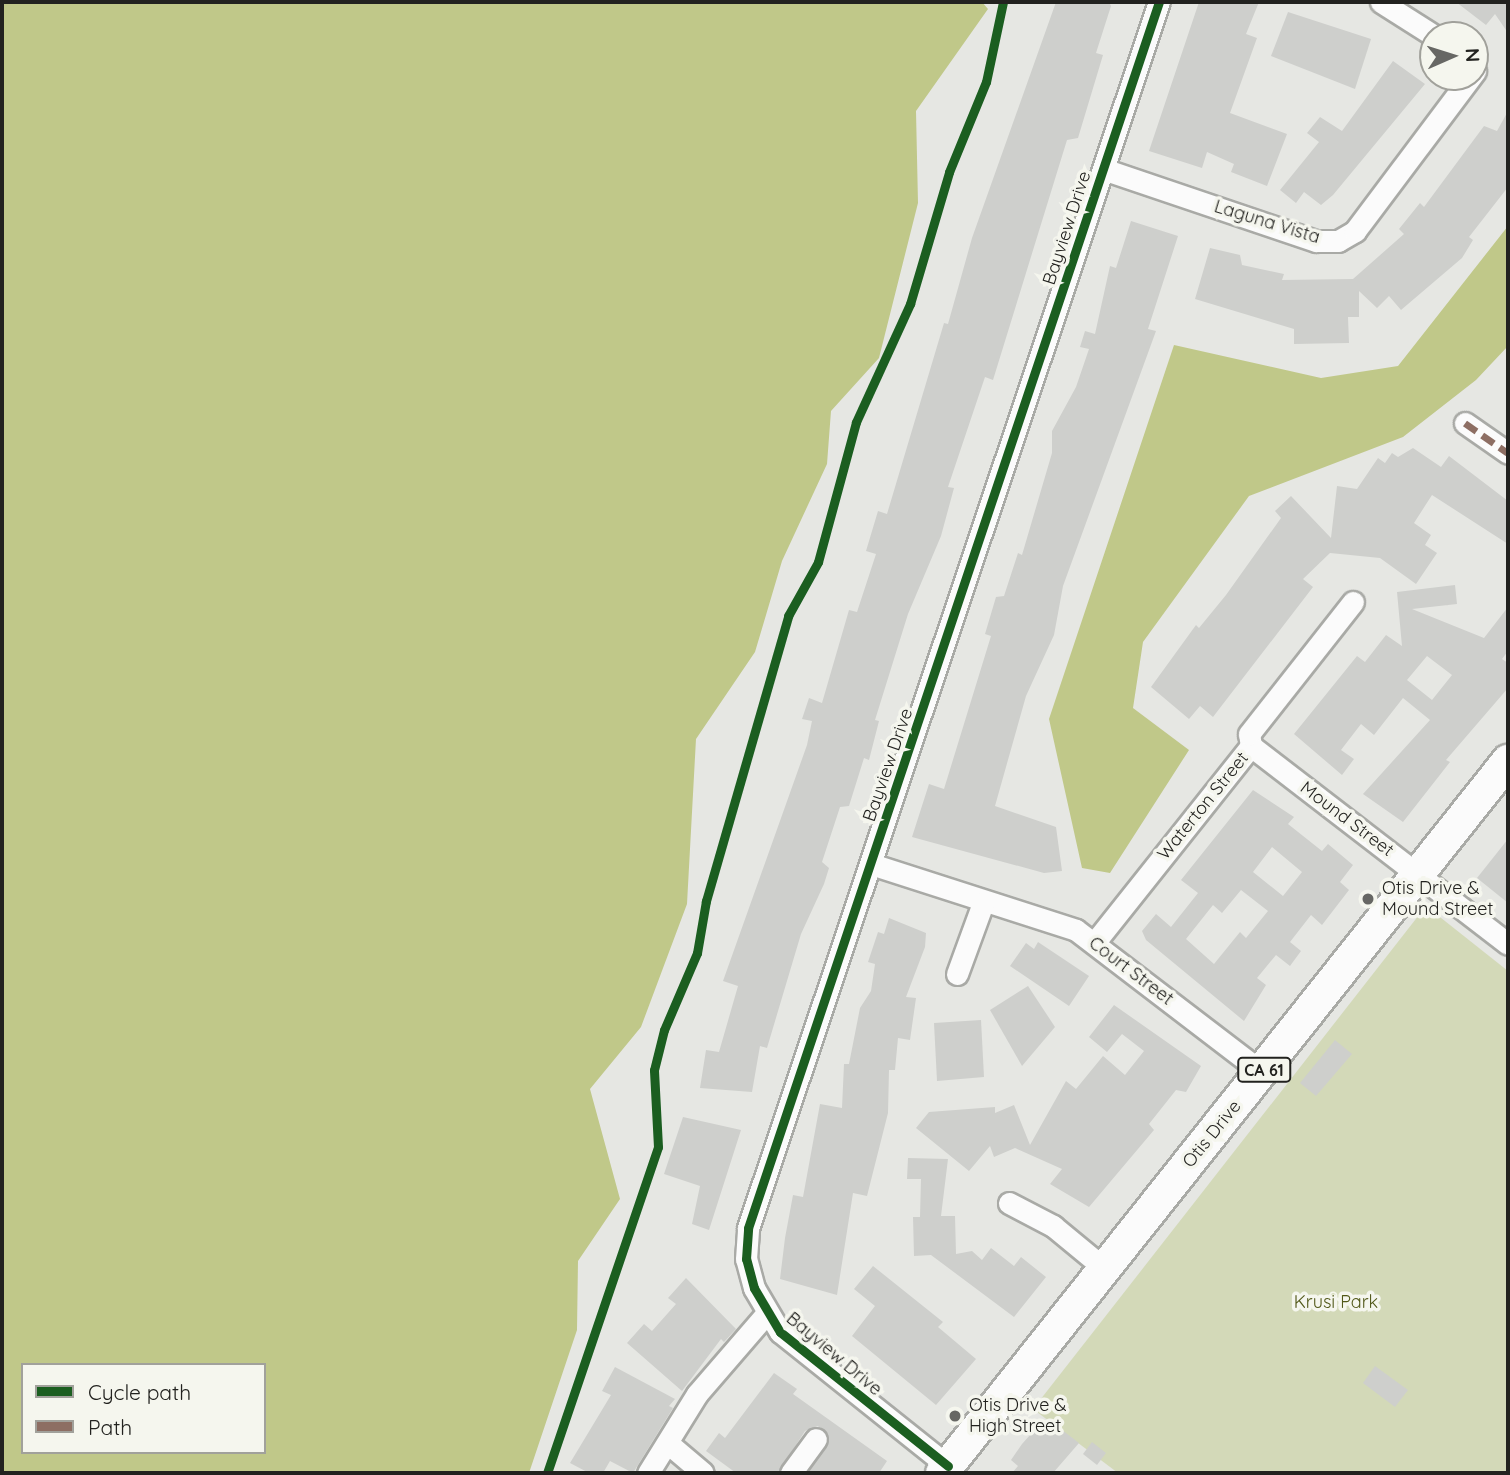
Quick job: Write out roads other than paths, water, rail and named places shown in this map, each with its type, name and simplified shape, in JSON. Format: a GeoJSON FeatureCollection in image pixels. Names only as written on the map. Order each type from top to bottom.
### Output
{"type":"FeatureCollection","features":[{"type":"Feature","properties":{"kind":"main road","name":"Otis Drive"},"geometry":{"type":"LineString","coordinates":[[945,1470],[1508,761]]}},
{"type":"Feature","properties":{"kind":"street","name":"Bayview Drive"},"geometry":{"type":"LineString","coordinates":[[945,1470],[799,1350],[766,1314],[746,1259],[748,1228],[1159,2]]}},
{"type":"Feature","properties":{"kind":"street"},"geometry":{"type":"LineString","coordinates":[[1381,2],[1419,26]]}},
{"type":"Feature","properties":{"kind":"street","name":"Laguna Vista"},"geometry":{"type":"LineString","coordinates":[[1103,169],[1316,241],[1338,241],[1355,231],[1460,91]]}},
{"type":"Feature","properties":{"kind":"street"},"geometry":{"type":"LineString","coordinates":[[1465,423],[1508,453]]}},
{"type":"Feature","properties":{"kind":"street","name":"Waterton Street"},"geometry":{"type":"LineString","coordinates":[[1095,942],[1251,746],[1250,734],[1353,601]]}},
{"type":"Feature","properties":{"kind":"street","name":"Mound Street"},"geometry":{"type":"LineString","coordinates":[[1251,746],[1508,944]]}},
{"type":"Feature","properties":{"kind":"street","name":"Court Street"},"geometry":{"type":"LineString","coordinates":[[871,864],[983,903],[1056,920],[1095,942],[1262,1072]]}},
{"type":"Feature","properties":{"kind":"street"},"geometry":{"type":"LineString","coordinates":[[957,974],[983,903]]}},
{"type":"Feature","properties":{"kind":"street"},"geometry":{"type":"LineString","coordinates":[[1009,1203],[1052,1226],[1104,1268]]}},
{"type":"Feature","properties":{"kind":"street"},"geometry":{"type":"LineString","coordinates":[[648,1473],[670,1445],[697,1394],[766,1314]]}},
{"type":"Feature","properties":{"kind":"street"},"geometry":{"type":"LineString","coordinates":[[792,1473],[816,1439]]}},
{"type":"Feature","properties":{"kind":"street"},"geometry":{"type":"LineString","coordinates":[[670,1445],[698,1472]]}},
{"type":"Feature","properties":{"kind":"place","name":"Otis Drive & Mound Street"},"geometry":{"type":"Point","coordinates":[1368,899]}},
{"type":"Feature","properties":{"kind":"place","name":"Otis Drive & High Street"},"geometry":{"type":"Point","coordinates":[955,1416]}},
{"type":"Feature","properties":{"kind":"park label","name":"Krusi Park"},"geometry":{"type":"Point","coordinates":[1336,1302]}}]}
